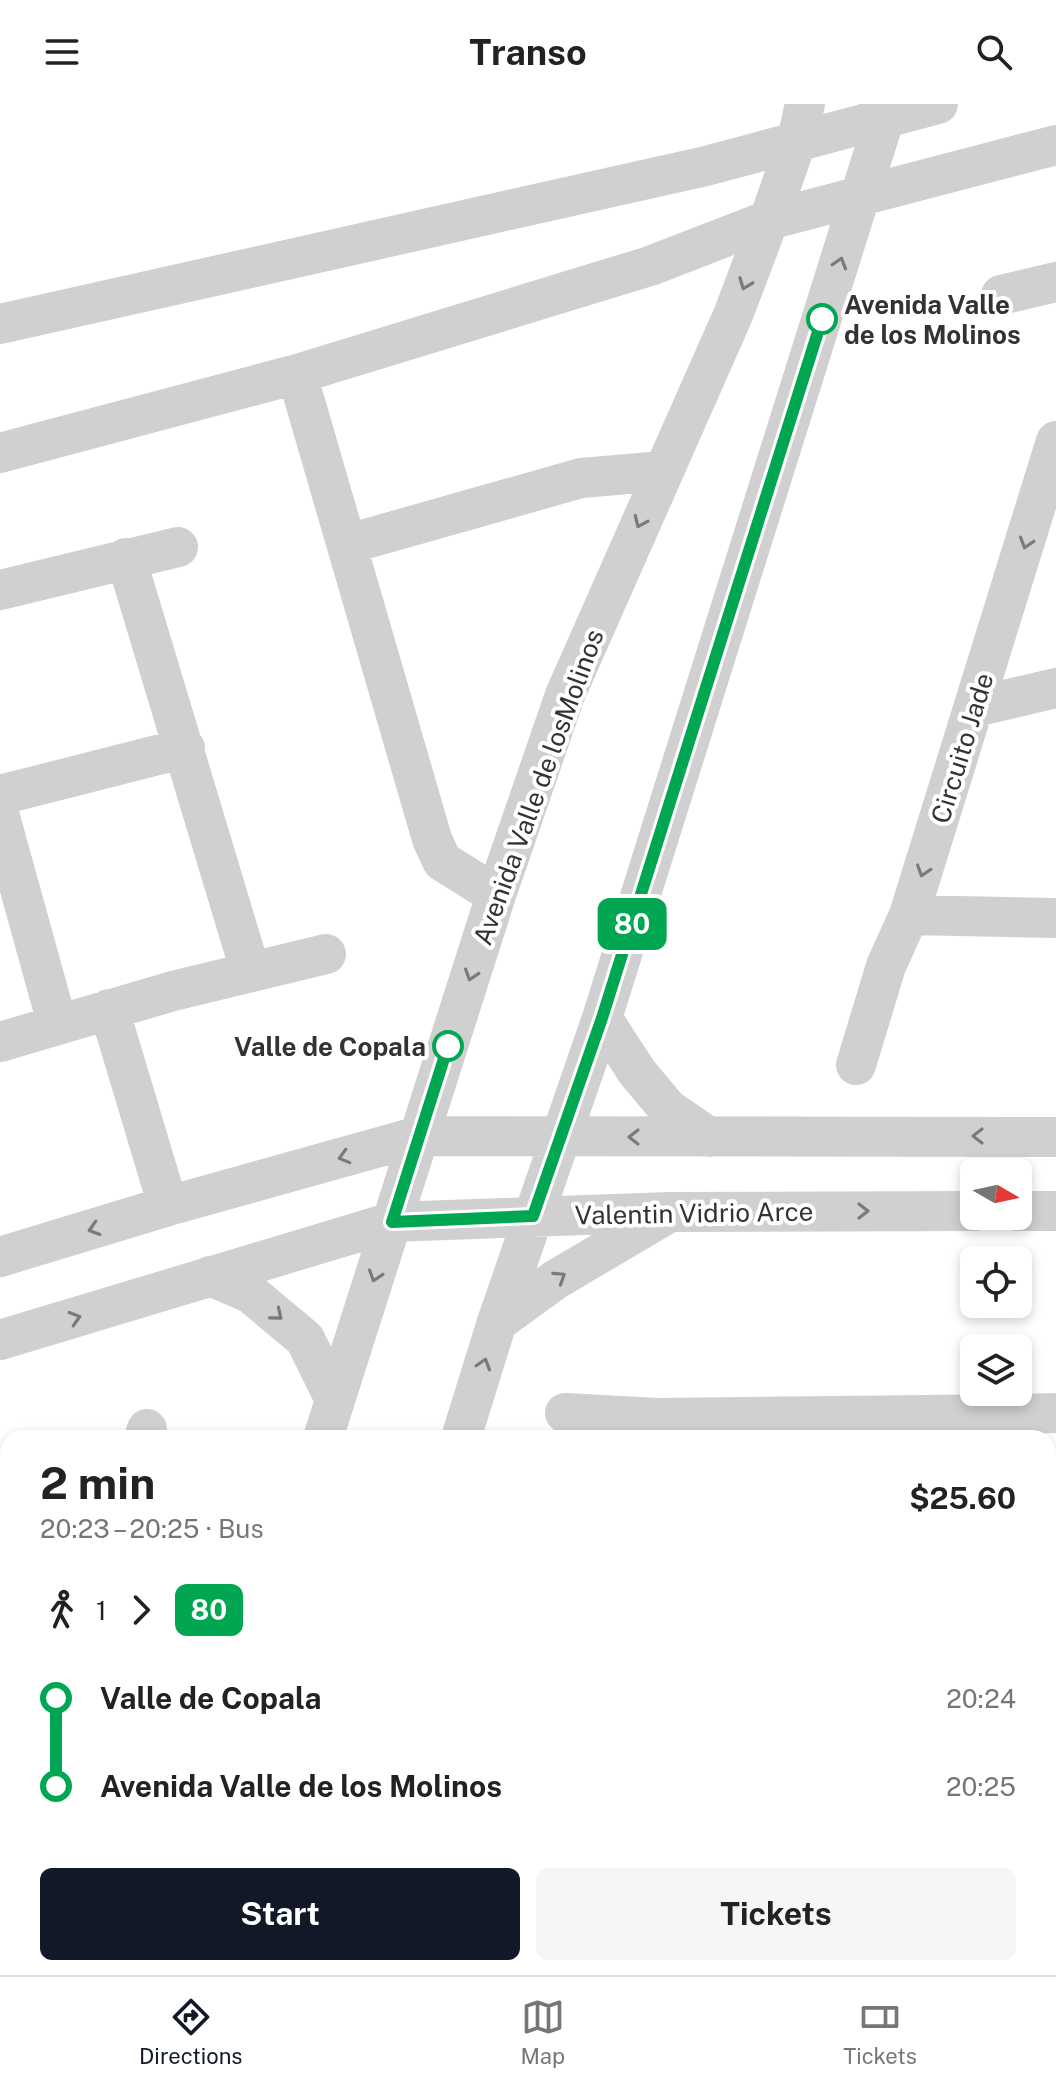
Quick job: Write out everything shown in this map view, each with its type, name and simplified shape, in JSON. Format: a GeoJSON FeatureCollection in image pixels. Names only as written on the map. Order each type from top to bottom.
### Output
{"type":"FeatureCollection","features":[{"type":"Feature","properties":{"kind":"street"},"geometry":{"type":"LineString","coordinates":[[0,324],[706,166],[801,122],[938,104]]}},
{"type":"Feature","properties":{"kind":"street"},"geometry":{"type":"LineString","coordinates":[[463,1430],[497,1322],[602,1018],[886,111]]}},
{"type":"Feature","properties":{"kind":"street","name":"Avenida Valle de losMolinos"},"geometry":{"type":"LineString","coordinates":[[326,1430],[496,895],[565,695],[733,315],[801,122]]}},
{"type":"Feature","properties":{"kind":"street"},"geometry":{"type":"LineString","coordinates":[[0,453],[297,374],[650,266],[769,220],[1056,145]]}},
{"type":"Feature","properties":{"kind":"street"},"geometry":{"type":"LineString","coordinates":[[1001,295],[1056,282]]}},
{"type":"Feature","properties":{"kind":"street"},"geometry":{"type":"LineString","coordinates":[[297,374],[432,839],[442,861],[496,895]]}},
{"type":"Feature","properties":{"kind":"street","name":"Circuito Jade"},"geometry":{"type":"LineString","coordinates":[[856,1065],[886,966],[909,915],[975,707],[1048,494],[1056,441]]}},
{"type":"Feature","properties":{"kind":"street"},"geometry":{"type":"LineString","coordinates":[[348,544],[581,478],[663,471]]}},
{"type":"Feature","properties":{"kind":"street"},"geometry":{"type":"LineString","coordinates":[[0,590],[178,547]]}},
{"type":"Feature","properties":{"kind":"street"},"geometry":{"type":"LineString","coordinates":[[126,558],[250,970]]}},
{"type":"Feature","properties":{"kind":"street"},"geometry":{"type":"LineString","coordinates":[[975,707],[1056,688]]}},
{"type":"Feature","properties":{"kind":"street"},"geometry":{"type":"LineString","coordinates":[[0,795],[185,748]]}},
{"type":"Feature","properties":{"kind":"street"},"geometry":{"type":"LineString","coordinates":[[0,817],[57,1023]]}},
{"type":"Feature","properties":{"kind":"street"},"geometry":{"type":"LineString","coordinates":[[909,915],[1056,918]]}},
{"type":"Feature","properties":{"kind":"street"},"geometry":{"type":"LineString","coordinates":[[0,1042],[57,1023],[250,970],[326,954]]}},
{"type":"Feature","properties":{"kind":"street"},"geometry":{"type":"LineString","coordinates":[[109,1009],[168,1206]]}},
{"type":"Feature","properties":{"kind":"street"},"geometry":{"type":"LineString","coordinates":[[602,1018],[637,1072],[668,1109],[709,1137]]}},
{"type":"Feature","properties":{"kind":"street"},"geometry":{"type":"LineString","coordinates":[[0,1257],[419,1136],[1056,1137]]}},
{"type":"Feature","properties":{"kind":"street","name":"Valentin Vidrio Arce"},"geometry":{"type":"LineString","coordinates":[[0,1340],[392,1222],[670,1212],[960,1211]]}},
{"type":"Feature","properties":{"kind":"street"},"geometry":{"type":"LineString","coordinates":[[1032,1211],[1056,1211]]}},
{"type":"Feature","properties":{"kind":"street"},"geometry":{"type":"LineString","coordinates":[[497,1322],[555,1280],[670,1212]]}},
{"type":"Feature","properties":{"kind":"street"},"geometry":{"type":"LineString","coordinates":[[210,1276],[250,1293],[305,1339],[335,1400]]}},
{"type":"Feature","properties":{"kind":"street"},"geometry":{"type":"LineString","coordinates":[[565,1413],[655,1428],[1031,1422]]}},
{"type":"Feature","properties":{"kind":"bus line","name":"80"},"geometry":{"type":"LineString","coordinates":[[448,1046],[392,1222],[533,1216],[602,1018],[822,319]]}},
{"type":"Feature","properties":{"kind":"place","name":"Avenida Valle de los Molinos"},"geometry":{"type":"Point","coordinates":[822,319]}},
{"type":"Feature","properties":{"kind":"place","name":"Valle de Copala"},"geometry":{"type":"Point","coordinates":[448,1046]}}]}
